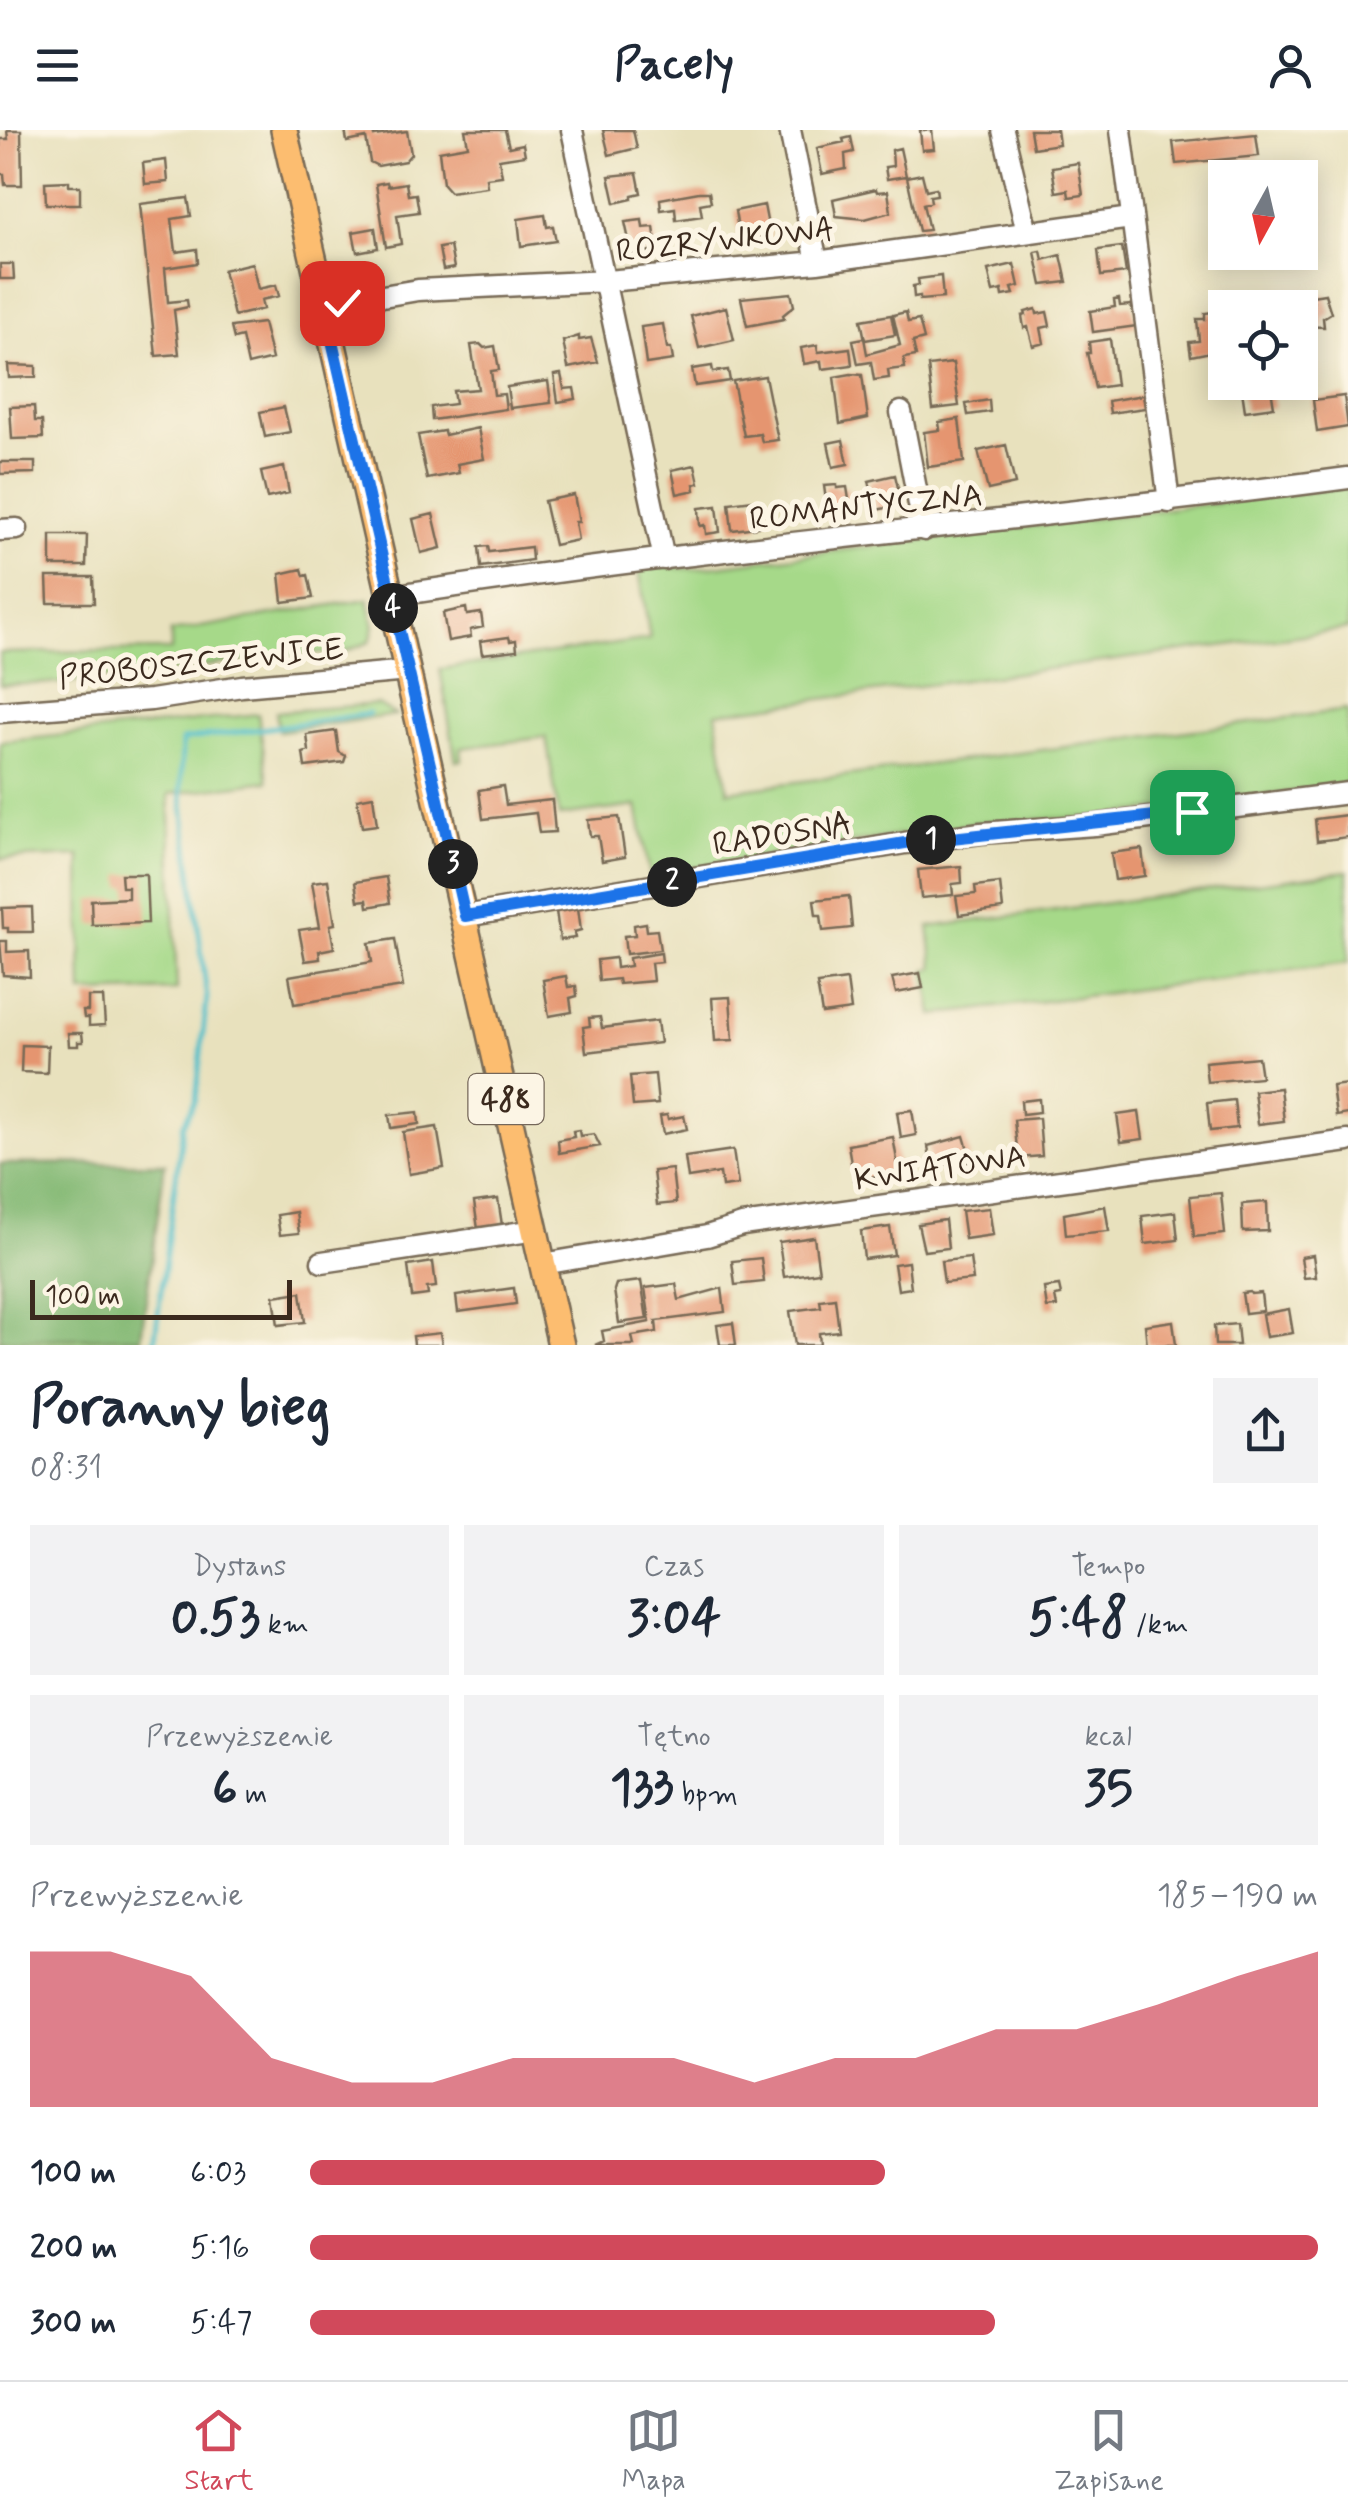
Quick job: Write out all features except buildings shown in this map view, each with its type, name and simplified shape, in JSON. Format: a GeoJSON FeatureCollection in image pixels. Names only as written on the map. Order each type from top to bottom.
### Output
{"type":"FeatureCollection","features":[{"type":"Feature","properties":{"kind":"main road","name":"488"},"geometry":{"type":"LineString","coordinates":[[284,130],[561,1345]]}},
{"type":"Feature","properties":{"kind":"street"},"geometry":{"type":"LineString","coordinates":[[572,130],[664,558]]}},
{"type":"Feature","properties":{"kind":"street"},"geometry":{"type":"LineString","coordinates":[[790,130],[818,262]]}},
{"type":"Feature","properties":{"kind":"street"},"geometry":{"type":"LineString","coordinates":[[1004,130],[1027,232]]}},
{"type":"Feature","properties":{"kind":"street"},"geometry":{"type":"LineString","coordinates":[[1121,130],[1169,502]]}},
{"type":"Feature","properties":{"kind":"street","name":"ROZRYWKOWA"},"geometry":{"type":"LineString","coordinates":[[324,306],[418,290],[607,281],[818,262],[1132,218]]}},
{"type":"Feature","properties":{"kind":"street"},"geometry":{"type":"LineString","coordinates":[[901,412],[924,530]]}},
{"type":"Feature","properties":{"kind":"street","name":"ROMANTYCZNA"},"geometry":{"type":"LineString","coordinates":[[390,596],[664,558],[1169,502],[1348,478]]}},
{"type":"Feature","properties":{"kind":"street","name":"PROBOSZCZEWICE"},"geometry":{"type":"LineString","coordinates":[[0,712],[80,707],[242,686],[408,671]]}},
{"type":"Feature","properties":{"kind":"street","name":"RADOSNA"},"geometry":{"type":"LineString","coordinates":[[465,916],[905,843],[1094,825],[1348,793]]}},
{"type":"Feature","properties":{"kind":"street","name":"KWIATOWA"},"geometry":{"type":"LineString","coordinates":[[543,1264],[707,1236],[742,1225],[1348,1141]]}},
{"type":"Feature","properties":{"kind":"street"},"geometry":{"type":"LineString","coordinates":[[322,1262],[536,1230]]}},
{"type":"Feature","properties":{"kind":"green space"},"geometry":{"type":"Polygon","coordinates":[[[1348,486],[1348,629],[716,713],[728,791],[1348,710],[1348,785],[1096,817],[983,822],[650,875],[637,806],[559,816],[546,737],[461,748],[462,760],[456,761],[440,669],[650,639],[639,569],[693,569],[1348,486]]]}},
{"type":"Feature","properties":{"kind":"green space"},"geometry":{"type":"Polygon","coordinates":[[[368,599],[374,626],[370,642],[336,655],[309,652],[60,683],[0,685],[0,653],[171,650],[171,632],[368,599]]]}},
{"type":"Feature","properties":{"kind":"green space"},"geometry":{"type":"Polygon","coordinates":[[[378,704],[395,715],[279,731],[276,712],[378,704]]]}},
{"type":"Feature","properties":{"kind":"green space"},"geometry":{"type":"Polygon","coordinates":[[[258,714],[268,781],[169,794],[177,990],[82,993],[80,856],[0,859],[0,742],[258,714]]]}},
{"type":"Feature","properties":{"kind":"green space"},"geometry":{"type":"Polygon","coordinates":[[[1348,871],[1348,963],[933,1015],[926,970],[934,968],[929,927],[1348,871]]]}},
{"type":"Feature","properties":{"kind":"green space"},"geometry":{"type":"Polygon","coordinates":[[[165,1163],[141,1337],[0,1340],[0,1164],[165,1163]]]}},
{"type":"Feature","properties":{"kind":"green space"},"geometry":{"type":"Polygon","coordinates":[[[141,1337],[139,1345],[0,1345],[0,1340],[141,1337]]]}},
{"type":"Feature","properties":{"kind":"waterway"},"geometry":{"type":"LineString","coordinates":[[154,1345],[183,1125],[196,1099],[207,997],[181,790],[182,740],[369,714]]}},
{"type":"Feature","properties":{"kind":"route"},"geometry":{"type":"LineString","coordinates":[[342,303],[324,306],[465,916],[905,843],[1192,812]]}}]}
